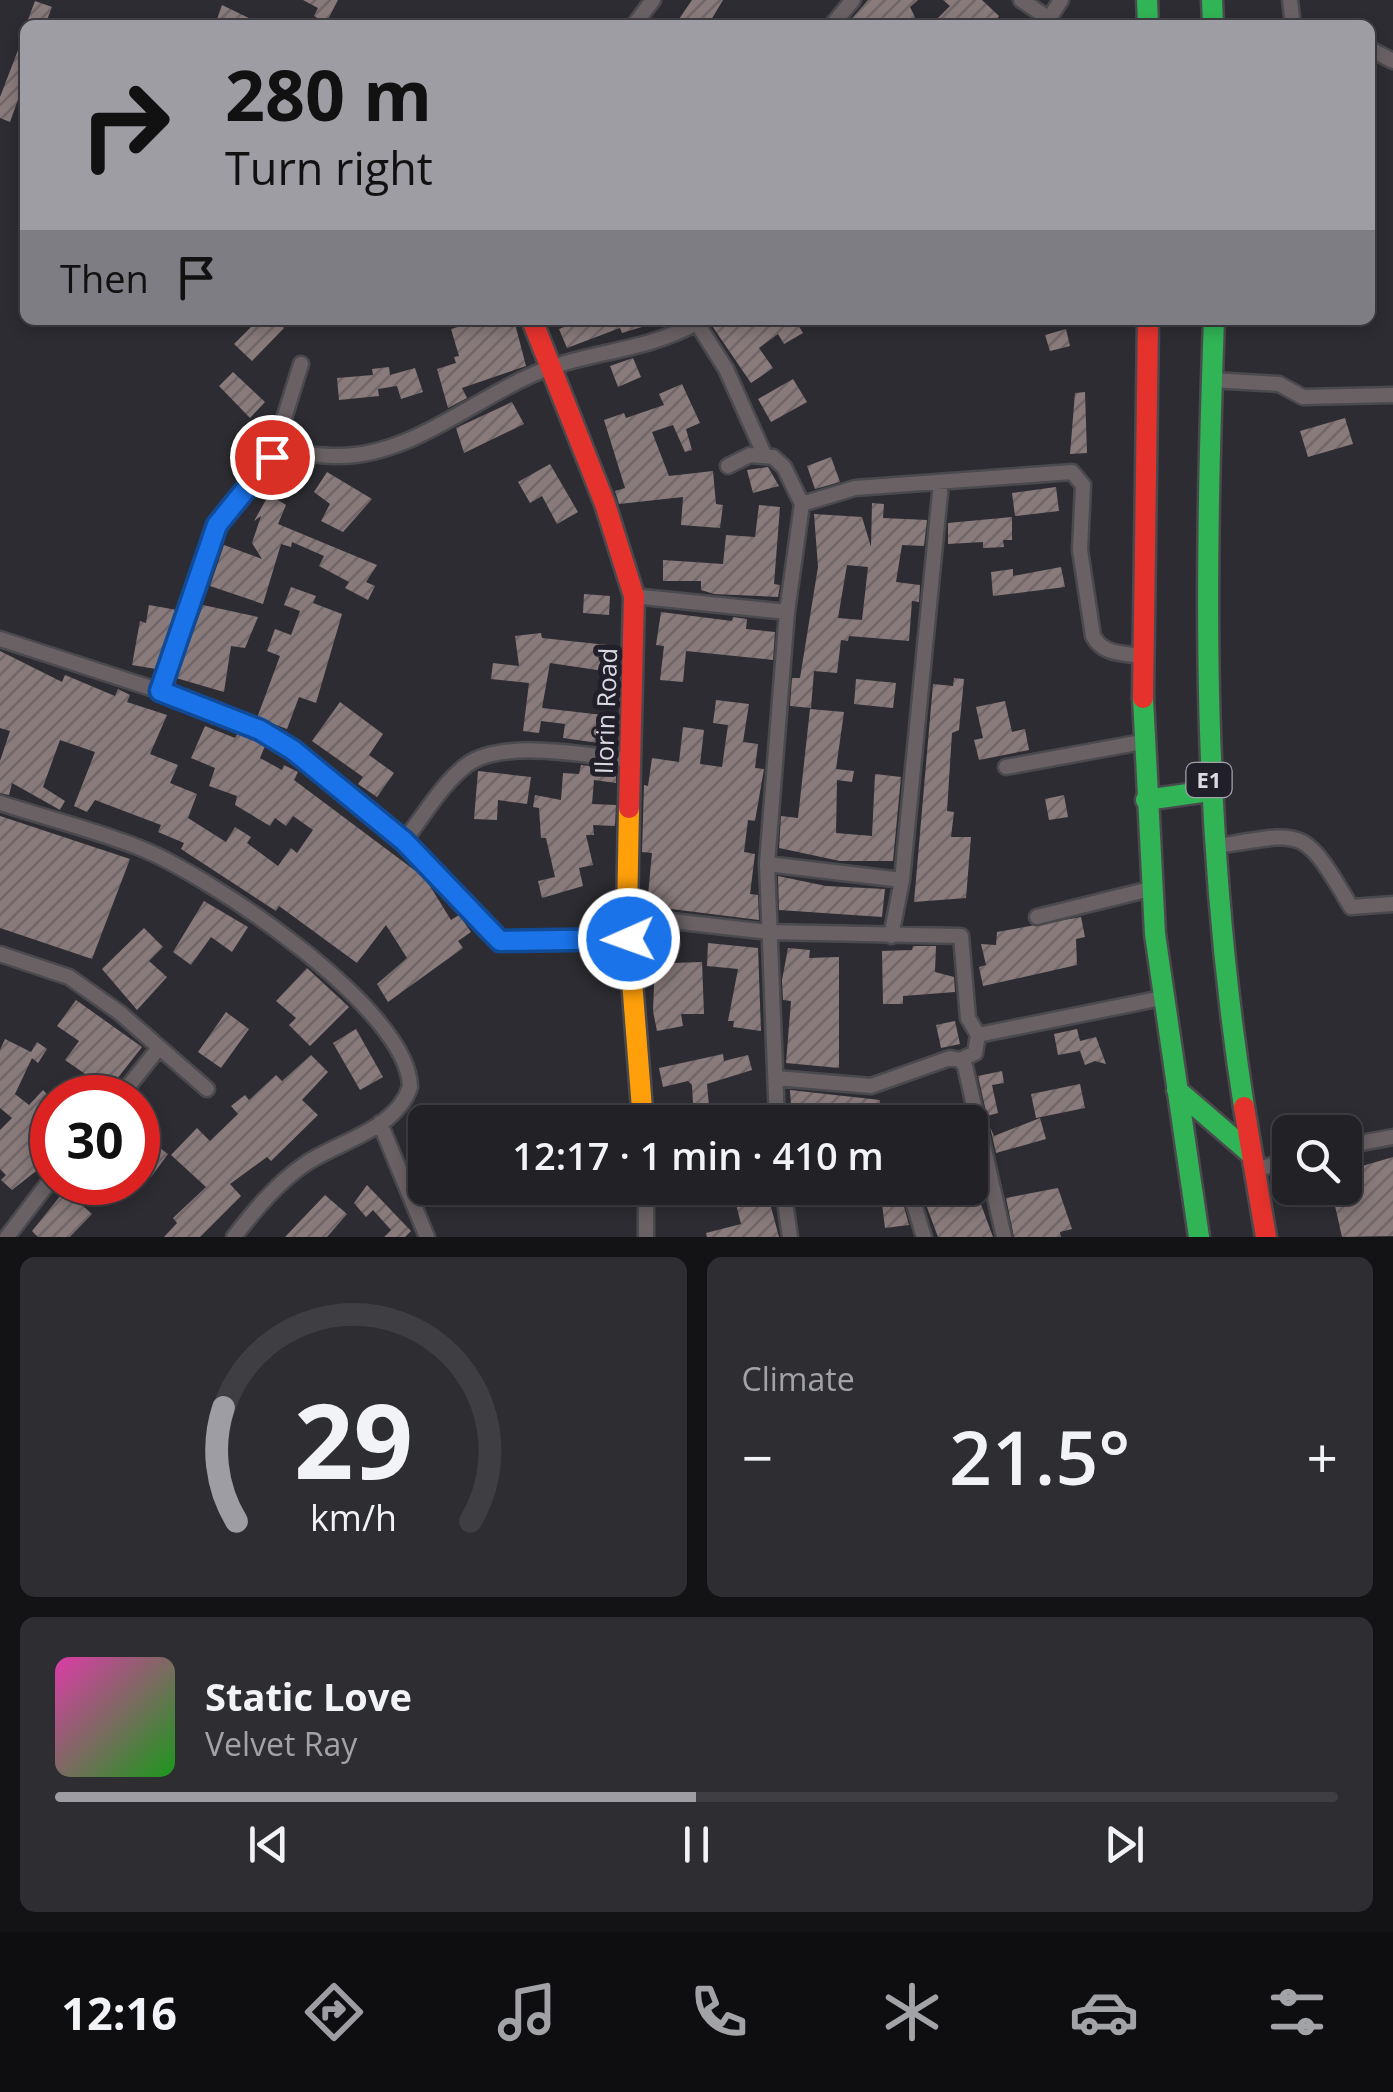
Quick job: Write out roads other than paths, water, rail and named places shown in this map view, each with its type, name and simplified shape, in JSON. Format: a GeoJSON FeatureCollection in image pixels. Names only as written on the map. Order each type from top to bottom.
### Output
{"type":"FeatureCollection","features":[{"type":"Feature","properties":{"kind":"main road","name":"Ilorin Road"},"geometry":{"type":"LineString","coordinates":[[534,325],[606,504],[633,596],[627,916],[642,1105]]}},
{"type":"Feature","properties":{"kind":"main road"},"geometry":{"type":"LineString","coordinates":[[1148,325],[1142,742],[1150,889],[1162,998],[1199,1237]]}},
{"type":"Feature","properties":{"kind":"main road","name":"E1"},"geometry":{"type":"LineString","coordinates":[[1214,325],[1206,594],[1209,790],[1222,952],[1266,1237]]}},
{"type":"Feature","properties":{"kind":"main road"},"geometry":{"type":"LineString","coordinates":[[1146,800],[1209,790]]}},
{"type":"Feature","properties":{"kind":"main road"},"geometry":{"type":"LineString","coordinates":[[1177,1090],[1252,1161]]}},
{"type":"Feature","properties":{"kind":"street"},"geometry":{"type":"LineString","coordinates":[[638,20],[654,0]]}},
{"type":"Feature","properties":{"kind":"street"},"geometry":{"type":"LineString","coordinates":[[836,20],[853,0]]}},
{"type":"Feature","properties":{"kind":"street"},"geometry":{"type":"LineString","coordinates":[[1021,0],[1045,20]]}},
{"type":"Feature","properties":{"kind":"street"},"geometry":{"type":"LineString","coordinates":[[275,450],[336,456],[364,454],[447,420],[548,368],[674,335],[689,325]]}},
{"type":"Feature","properties":{"kind":"street"},"geometry":{"type":"LineString","coordinates":[[698,325],[726,369],[764,454],[784,467],[802,504],[787,612],[767,864],[776,1105]]}},
{"type":"Feature","properties":{"kind":"street"},"geometry":{"type":"LineString","coordinates":[[160,691],[217,525],[262,474],[275,450],[301,364]]}},
{"type":"Feature","properties":{"kind":"street"},"geometry":{"type":"LineString","coordinates":[[1212,380],[1279,384],[1303,397],[1393,395]]}},
{"type":"Feature","properties":{"kind":"street"},"geometry":{"type":"LineString","coordinates":[[728,466],[764,454]]}},
{"type":"Feature","properties":{"kind":"street"},"geometry":{"type":"LineString","coordinates":[[802,504],[855,488],[1072,472],[1084,486],[1080,550],[1093,636],[1098,646],[1111,652],[1142,656]]}},
{"type":"Feature","properties":{"kind":"street"},"geometry":{"type":"LineString","coordinates":[[891,936],[902,880],[941,483]]}},
{"type":"Feature","properties":{"kind":"street"},"geometry":{"type":"LineString","coordinates":[[633,596],[787,612]]}},
{"type":"Feature","properties":{"kind":"street"},"geometry":{"type":"LineString","coordinates":[[0,639],[160,691],[260,730],[293,750],[404,841],[500,941],[629,939]]}},
{"type":"Feature","properties":{"kind":"street"},"geometry":{"type":"LineString","coordinates":[[1006,768],[1142,742]]}},
{"type":"Feature","properties":{"kind":"street"},"geometry":{"type":"LineString","coordinates":[[404,841],[472,761],[505,752],[564,752],[628,760]]}},
{"type":"Feature","properties":{"kind":"street"},"geometry":{"type":"LineString","coordinates":[[0,803],[155,855],[311,953],[376,1020],[410,1078],[406,1096],[380,1123],[306,1163],[253,1212],[234,1237]]}},
{"type":"Feature","properties":{"kind":"street"},"geometry":{"type":"LineString","coordinates":[[1213,847],[1286,835],[1304,838],[1320,854],[1351,907],[1393,904]]}},
{"type":"Feature","properties":{"kind":"street"},"geometry":{"type":"LineString","coordinates":[[767,864],[902,880]]}},
{"type":"Feature","properties":{"kind":"street"},"geometry":{"type":"LineString","coordinates":[[1037,916],[1150,889]]}},
{"type":"Feature","properties":{"kind":"street"},"geometry":{"type":"LineString","coordinates":[[627,916],[768,932],[961,936],[968,1018],[978,1035],[974,1052],[960,1060]]}},
{"type":"Feature","properties":{"kind":"street"},"geometry":{"type":"LineString","coordinates":[[0,954],[69,977],[120,1013],[207,1089]]}},
{"type":"Feature","properties":{"kind":"street"},"geometry":{"type":"LineString","coordinates":[[978,1035],[1162,998]]}},
{"type":"Feature","properties":{"kind":"street"},"geometry":{"type":"LineString","coordinates":[[137,1075],[158,1049]]}},
{"type":"Feature","properties":{"kind":"street"},"geometry":{"type":"LineString","coordinates":[[776,1078],[871,1086],[950,1058],[960,1060],[966,1066],[1004,1237]]}},
{"type":"Feature","properties":{"kind":"street"},"geometry":{"type":"LineString","coordinates":[[380,1123],[427,1237]]}},
{"type":"Feature","properties":{"kind":"street"},"geometry":{"type":"LineString","coordinates":[[1362,1143],[1393,1138]]}},
{"type":"Feature","properties":{"kind":"street"},"geometry":{"type":"LineString","coordinates":[[1252,1161],[1272,1160]]}},
{"type":"Feature","properties":{"kind":"street"},"geometry":{"type":"LineString","coordinates":[[7,1237],[31,1205]]}},
{"type":"Feature","properties":{"kind":"street"},"geometry":{"type":"LineString","coordinates":[[646,1205],[646,1237]]}},
{"type":"Feature","properties":{"kind":"street"},"geometry":{"type":"LineString","coordinates":[[785,1205],[790,1237]]}},
{"type":"Feature","properties":{"kind":"street"},"geometry":{"type":"LineString","coordinates":[[914,1205],[924,1237]]}}]}
